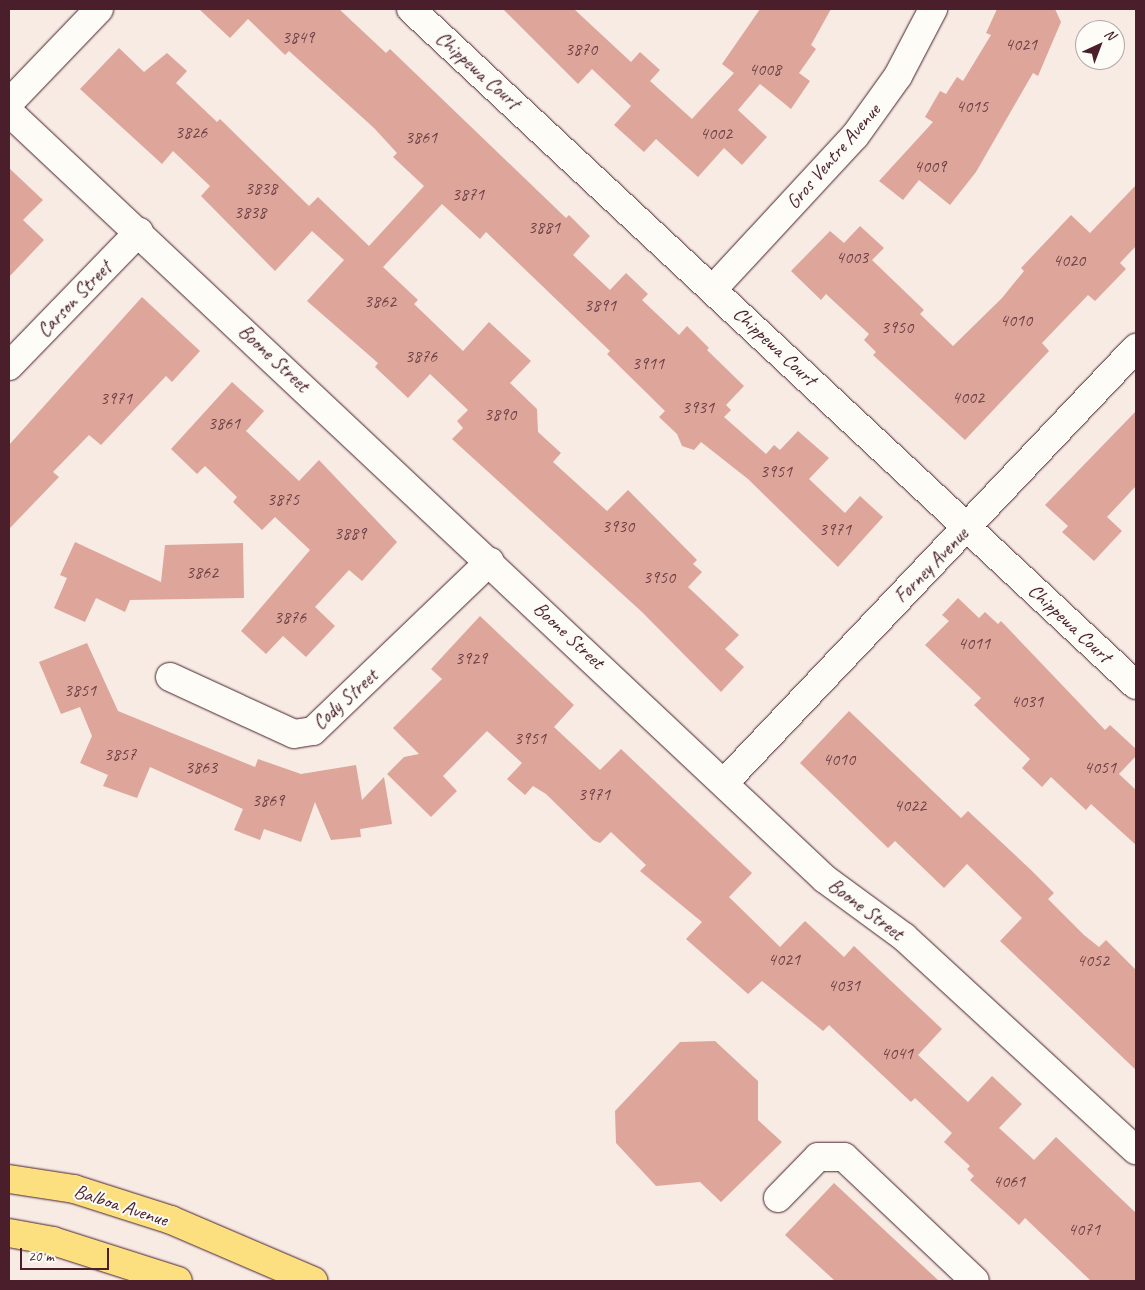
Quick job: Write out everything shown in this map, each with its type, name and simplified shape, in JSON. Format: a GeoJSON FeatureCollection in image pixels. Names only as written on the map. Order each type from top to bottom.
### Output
{"type":"FeatureCollection","features":[{"type":"Feature","properties":{"kind":"main road","name":"Balboa Avenue"},"geometry":{"type":"LineString","coordinates":[[9,1179],[74,1188],[171,1220],[313,1281]]}},
{"type":"Feature","properties":{"kind":"main road"},"geometry":{"type":"LineString","coordinates":[[9,1232],[53,1240],[178,1281]]}},
{"type":"Feature","properties":{"kind":"street"},"geometry":{"type":"LineString","coordinates":[[9,103],[99,9]]}},
{"type":"Feature","properties":{"kind":"street","name":"Chippewa Court"},"geometry":{"type":"LineString","coordinates":[[411,9],[714,288],[1136,685]]}},
{"type":"Feature","properties":{"kind":"street","name":"Gros Ventre Avenue"},"geometry":{"type":"LineString","coordinates":[[714,288],[855,136],[898,76],[933,9]]}},
{"type":"Feature","properties":{"kind":"street","name":"Boone Street"},"geometry":{"type":"LineString","coordinates":[[9,112],[490,561],[725,782],[825,879],[904,937],[1136,1150]]}},
{"type":"Feature","properties":{"kind":"street","name":"Carson Street"},"geometry":{"type":"LineString","coordinates":[[9,366],[139,232]]}},
{"type":"Feature","properties":{"kind":"street","name":"Forney Avenue"},"geometry":{"type":"LineString","coordinates":[[725,782],[1136,348]]}},
{"type":"Feature","properties":{"kind":"street","name":"Cody Street"},"geometry":{"type":"LineString","coordinates":[[170,677],[294,734],[313,732],[490,561]]}},
{"type":"Feature","properties":{"kind":"street"},"geometry":{"type":"LineString","coordinates":[[778,1198],[818,1157],[844,1157],[975,1281]]}},
{"type":"Feature","properties":{"kind":"building"},"geometry":{"type":"Polygon","coordinates":[[[199,9],[339,9],[386,53],[390,49],[566,218],[569,215],[590,236],[573,255],[610,290],[626,273],[648,294],[642,300],[679,335],[687,326],[709,348],[707,350],[744,386],[726,405],[731,410],[724,417],[766,454],[774,445],[780,450],[798,431],[829,458],[809,479],[845,513],[860,496],[883,517],[838,567],[748,479],[701,442],[694,450],[682,446],[677,434],[659,417],[665,411],[607,354],[610,351],[486,232],[480,239],[442,204],[383,267],[418,300],[414,304],[463,351],[489,322],[531,361],[510,383],[537,409],[538,432],[561,453],[553,462],[607,511],[628,490],[697,560],[693,564],[702,572],[688,587],[739,635],[725,649],[744,667],[721,692],[642,612],[452,439],[463,428],[457,421],[468,410],[430,374],[408,398],[375,367],[378,363],[307,301],[344,260],[312,231],[275,271],[201,196],[210,186],[173,151],[162,164],[80,89],[119,48],[144,72],[167,53],[187,71],[176,83],[217,122],[220,119],[309,206],[318,197],[369,246],[424,186],[393,157],[397,153],[374,128],[289,51],[285,55],[248,19],[230,38],[199,9]]]}},
{"type":"Feature","properties":{"kind":"building"},"geometry":{"type":"Polygon","coordinates":[[[503,9],[574,9],[631,62],[640,52],[660,70],[650,81],[692,119],[734,73],[722,64],[760,9],[831,9],[811,45],[816,49],[799,73],[810,81],[791,109],[760,84],[738,110],[767,137],[742,165],[724,148],[698,177],[656,139],[644,152],[614,125],[631,106],[592,69],[578,84],[503,9]]]}},
{"type":"Feature","properties":{"kind":"building"},"geometry":{"type":"Polygon","coordinates":[[[997,9],[1055,9],[1061,22],[1038,76],[1033,73],[976,172],[950,205],[919,180],[903,200],[879,181],[933,122],[925,117],[940,91],[946,94],[957,77],[963,81],[991,35],[986,33],[997,9]]]}},
{"type":"Feature","properties":{"kind":"building"},"geometry":{"type":"Polygon","coordinates":[[[9,168],[43,200],[23,220],[44,240],[9,277],[9,168]]]}},
{"type":"Feature","properties":{"kind":"building"},"geometry":{"type":"Polygon","coordinates":[[[1136,185],[1136,246],[1120,263],[1126,269],[1095,301],[1088,295],[1042,343],[1049,351],[965,440],[873,355],[876,352],[864,340],[869,334],[826,294],[821,300],[791,271],[830,231],[844,243],[860,226],[884,248],[872,260],[924,310],[920,314],[953,346],[1002,298],[1024,271],[1021,268],[1071,215],[1090,233],[1136,185]]]}},
{"type":"Feature","properties":{"kind":"building"},"geometry":{"type":"Polygon","coordinates":[[[142,297],[200,351],[172,382],[166,376],[101,445],[89,435],[53,472],[59,477],[9,529],[9,445],[142,297]]]}},
{"type":"Feature","properties":{"kind":"building"},"geometry":{"type":"Polygon","coordinates":[[[232,382],[264,411],[246,431],[299,481],[319,460],[397,542],[362,581],[349,570],[315,607],[335,626],[306,657],[283,636],[266,654],[241,631],[310,550],[275,517],[262,530],[233,502],[237,497],[205,466],[197,474],[171,449],[232,382]]]}},
{"type":"Feature","properties":{"kind":"building"},"geometry":{"type":"Polygon","coordinates":[[[1136,411],[1136,486],[1107,517],[1122,531],[1094,561],[1062,532],[1068,526],[1045,505],[1136,411]]]}},
{"type":"Feature","properties":{"kind":"building"},"geometry":{"type":"Polygon","coordinates":[[[75,542],[161,582],[165,545],[243,543],[244,598],[130,600],[125,612],[96,598],[85,622],[54,608],[67,578],[60,575],[75,542]]]}},
{"type":"Feature","properties":{"kind":"building"},"geometry":{"type":"Polygon","coordinates":[[[958,598],[979,618],[985,612],[998,624],[1001,621],[1105,730],[1110,725],[1136,749],[1136,756],[1119,774],[1136,790],[1136,845],[1091,804],[1086,810],[1051,777],[1042,787],[1022,768],[1030,759],[974,705],[981,698],[925,645],[949,621],[942,615],[958,598]]]}},
{"type":"Feature","properties":{"kind":"building"},"geometry":{"type":"Polygon","coordinates":[[[480,616],[574,705],[554,727],[600,770],[621,749],[752,873],[729,897],[780,947],[805,921],[844,957],[854,946],[942,1029],[918,1055],[968,1102],[992,1076],[1022,1104],[999,1128],[1034,1160],[1056,1137],[1136,1213],[1136,1281],[1091,1281],[1025,1218],[1019,1225],[970,1180],[974,1176],[967,1169],[970,1166],[944,1142],[952,1133],[915,1098],[911,1102],[829,1025],[823,1031],[762,981],[748,994],[686,939],[702,922],[640,871],[646,865],[611,832],[600,843],[593,840],[546,794],[533,786],[525,795],[507,779],[522,763],[487,731],[443,776],[457,791],[431,817],[387,774],[404,757],[419,754],[393,728],[442,679],[431,669],[480,616]]]}},
{"type":"Feature","properties":{"kind":"building"},"geometry":{"type":"Polygon","coordinates":[[[87,643],[118,711],[255,767],[258,759],[301,774],[356,765],[362,800],[384,777],[392,824],[360,829],[361,837],[331,840],[315,802],[301,842],[264,829],[260,840],[234,830],[243,809],[150,767],[137,798],[103,786],[108,775],[80,763],[92,736],[80,707],[61,714],[39,662],[87,643]]]}},
{"type":"Feature","properties":{"kind":"building"},"geometry":{"type":"Polygon","coordinates":[[[849,711],[961,818],[968,811],[1031,870],[1054,893],[1048,899],[1084,935],[1099,947],[1106,940],[1136,970],[1136,1070],[1000,941],[1022,918],[967,864],[944,888],[895,841],[888,848],[800,763],[849,711]]]}},
{"type":"Feature","properties":{"kind":"building"},"geometry":{"type":"Polygon","coordinates":[[[715,1041],[758,1081],[758,1120],[782,1142],[721,1202],[700,1182],[656,1186],[616,1143],[615,1111],[680,1042],[715,1041]]]}},
{"type":"Feature","properties":{"kind":"building"},"geometry":{"type":"Polygon","coordinates":[[[834,1183],[939,1281],[835,1281],[785,1235],[834,1183]]]}}]}
